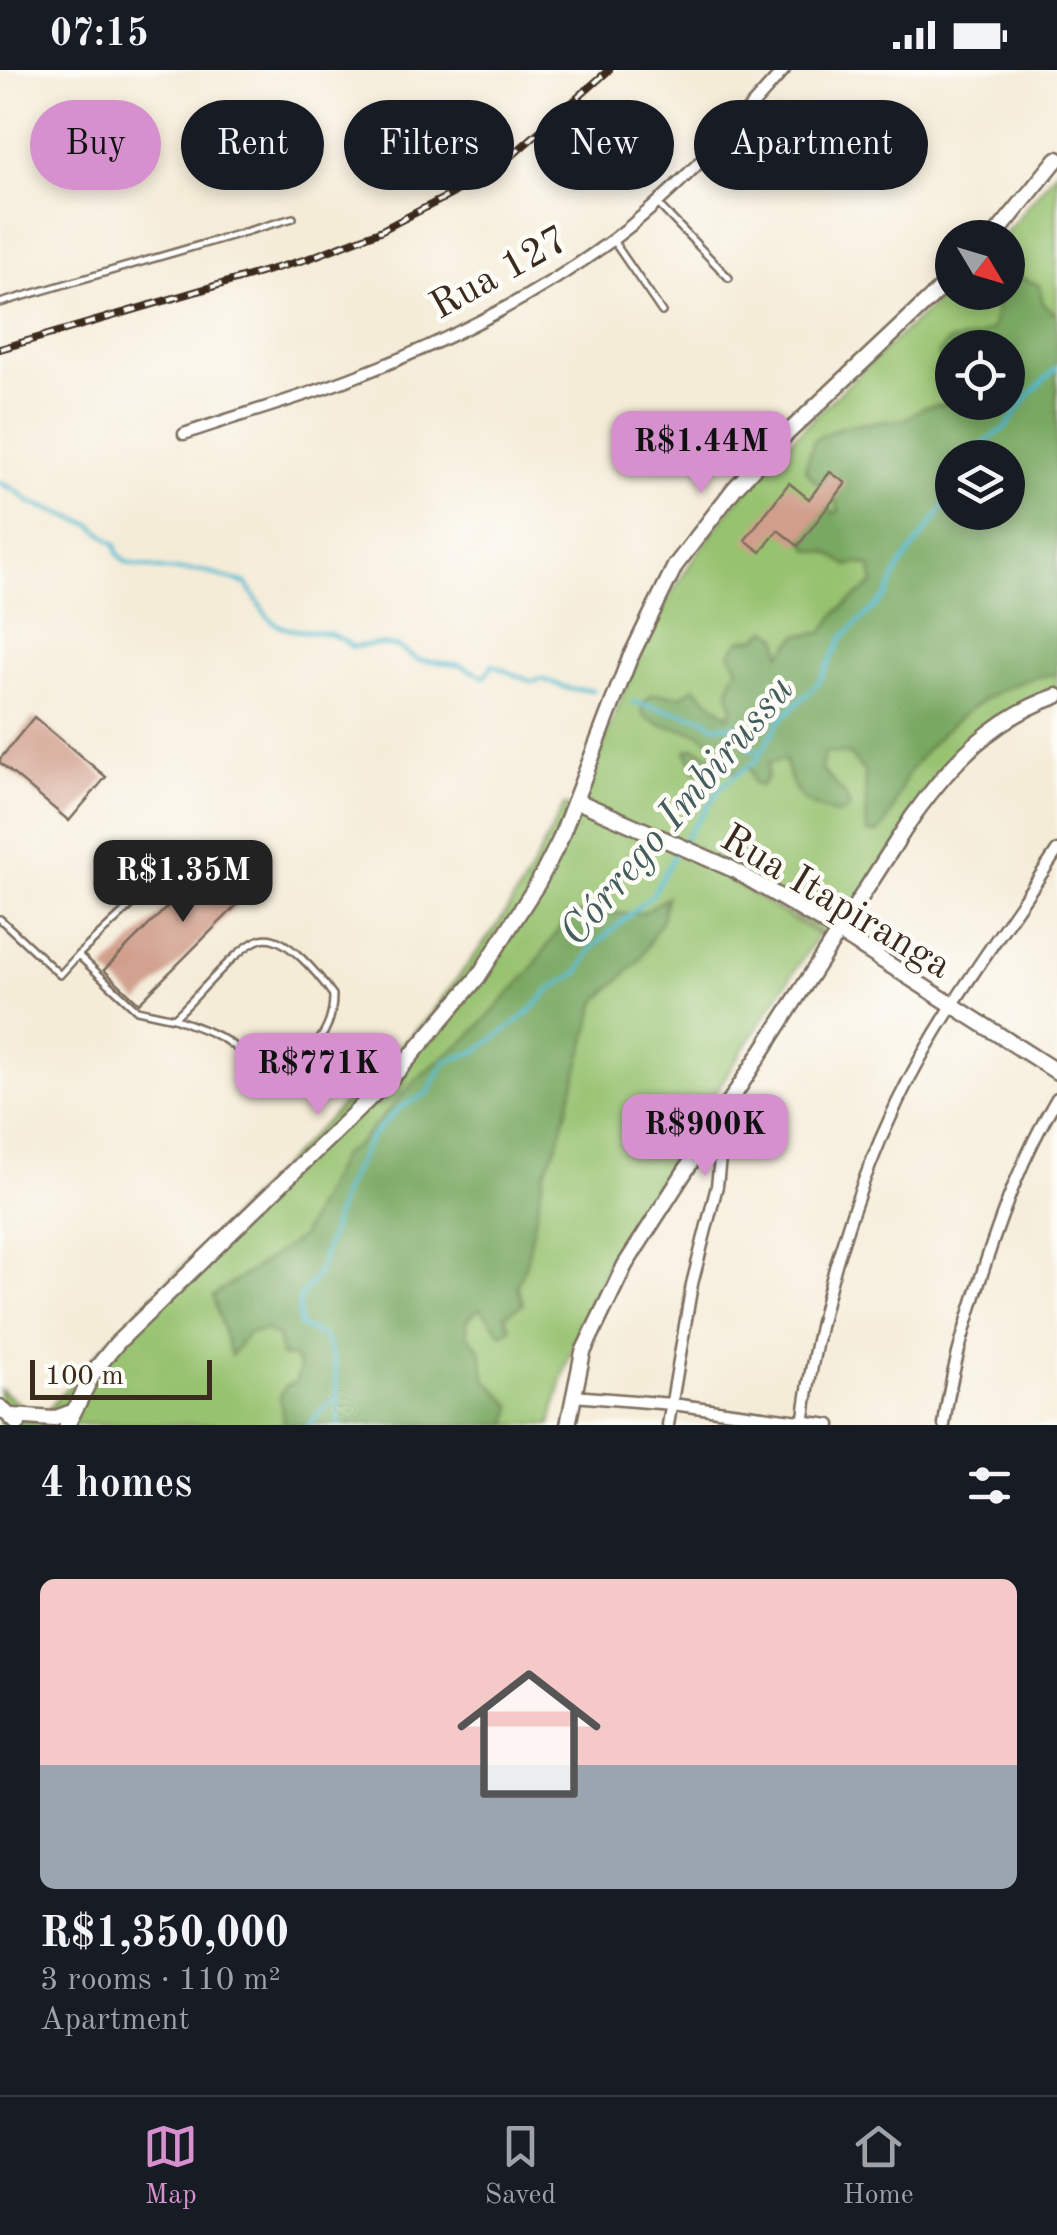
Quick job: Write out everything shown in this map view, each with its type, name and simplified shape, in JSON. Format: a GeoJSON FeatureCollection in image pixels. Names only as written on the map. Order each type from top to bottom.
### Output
{"type":"FeatureCollection","features":[{"type":"Feature","properties":{"kind":"main road"},"geometry":{"type":"LineString","coordinates":[[1008,220],[1057,159]]}},
{"type":"Feature","properties":{"kind":"main road"},"geometry":{"type":"LineString","coordinates":[[0,1407],[16,1421],[70,1418],[95,1370],[117,1343],[399,1070],[441,1024],[478,977],[538,883],[629,660],[675,566],[734,489],[778,442],[935,294]]}},
{"type":"Feature","properties":{"kind":"main road"},"geometry":{"type":"LineString","coordinates":[[568,1425],[583,1352],[625,1265],[924,801],[982,735],[1010,716],[1057,696]]}},
{"type":"Feature","properties":{"kind":"main road","name":"Rua Itapiranga"},"geometry":{"type":"LineString","coordinates":[[575,800],[732,869],[1057,1072]]}},
{"type":"Feature","properties":{"kind":"street","name":"Rua 127"},"geometry":{"type":"LineString","coordinates":[[184,434],[358,376],[502,308],[612,240],[658,203],[723,140],[784,70]]}},
{"type":"Feature","properties":{"kind":"street"},"geometry":{"type":"LineString","coordinates":[[803,1423],[830,1282],[898,1102],[953,1006],[1057,851]]}},
{"type":"Feature","properties":{"kind":"street"},"geometry":{"type":"LineString","coordinates":[[944,1425],[958,1348],[1002,1211],[1057,1098]]}},
{"type":"Feature","properties":{"kind":"street"},"geometry":{"type":"LineString","coordinates":[[668,1425],[692,1284],[718,1186],[725,1106]]}},
{"type":"Feature","properties":{"kind":"street"},"geometry":{"type":"LineString","coordinates":[[574,1396],[672,1404],[830,1425]]}},
{"type":"Feature","properties":{"kind":"lane"},"geometry":{"type":"LineString","coordinates":[[658,203],[729,278]]}},
{"type":"Feature","properties":{"kind":"lane"},"geometry":{"type":"LineString","coordinates":[[0,303],[293,218]]}},
{"type":"Feature","properties":{"kind":"lane"},"geometry":{"type":"LineString","coordinates":[[612,240],[662,312]]}},
{"type":"Feature","properties":{"kind":"lane"},"geometry":{"type":"LineString","coordinates":[[0,919],[60,975],[195,846]]}},
{"type":"Feature","properties":{"kind":"lane"},"geometry":{"type":"LineString","coordinates":[[78,955],[137,1010],[208,1031],[263,1070],[275,1072],[293,1064],[320,1038],[334,1015],[333,994],[288,946],[273,939],[261,939],[225,965],[174,1018]]}},
{"type":"Feature","properties":{"kind":"green space"},"geometry":{"type":"Polygon","coordinates":[[[1057,170],[1057,697],[960,755],[831,940],[761,894],[719,873],[818,935],[627,1231],[575,1340],[551,1425],[0,1425],[0,1389],[27,1410],[47,1411],[98,1352],[425,1021],[497,926],[527,879],[564,805],[578,810],[624,690],[683,575],[741,495],[843,388],[935,303],[935,310],[1025,310],[1025,220],[1016,220],[1057,170]]]}},
{"type":"Feature","properties":{"kind":"green space"},"geometry":{"type":"Polygon","coordinates":[[[1025,279],[1039,285],[1043,303],[1057,315],[1057,674],[993,694],[955,721],[910,771],[878,833],[867,833],[865,773],[849,754],[824,753],[821,769],[845,795],[850,808],[839,815],[801,798],[785,760],[768,763],[767,777],[761,786],[754,784],[750,768],[739,772],[713,769],[705,775],[695,770],[686,750],[694,748],[716,757],[717,749],[700,734],[653,722],[643,715],[641,705],[653,694],[682,696],[694,687],[728,716],[733,708],[729,688],[738,668],[730,653],[740,640],[757,638],[768,629],[778,636],[781,654],[798,635],[822,633],[839,610],[873,584],[871,567],[859,563],[848,566],[829,553],[810,550],[803,538],[824,503],[834,514],[839,511],[832,490],[816,482],[805,469],[814,440],[843,426],[905,419],[924,407],[935,405],[935,420],[1025,420],[1025,330],[989,330],[995,310],[1025,310],[1025,279]]]}},
{"type":"Feature","properties":{"kind":"green space"},"geometry":{"type":"Polygon","coordinates":[[[667,897],[662,919],[639,961],[597,1001],[558,1142],[544,1174],[526,1264],[517,1285],[523,1304],[505,1315],[511,1328],[502,1334],[480,1308],[467,1319],[467,1335],[481,1351],[485,1378],[512,1406],[508,1425],[284,1425],[280,1396],[286,1386],[296,1382],[300,1367],[294,1357],[281,1356],[278,1336],[265,1330],[247,1334],[231,1356],[213,1296],[301,1237],[342,1154],[356,1146],[419,1077],[468,1038],[529,973],[569,914],[643,913],[667,897]]]}},
{"type":"Feature","properties":{"kind":"building"},"geometry":{"type":"Polygon","coordinates":[[[830,472],[846,483],[798,546],[778,530],[761,552],[745,540],[789,483],[809,499],[830,472]]]}},
{"type":"Feature","properties":{"kind":"building"},"geometry":{"type":"Polygon","coordinates":[[[34,717],[106,777],[69,821],[0,763],[34,717]]]}},
{"type":"Feature","properties":{"kind":"building"},"geometry":{"type":"Polygon","coordinates":[[[228,846],[262,880],[139,1003],[104,970],[228,846]]]}},
{"type":"Feature","properties":{"kind":"waterway","name":"Córrego Imbirussu"},"geometry":{"type":"LineString","coordinates":[[988,440],[1006,427],[1028,396],[1057,367]]}},
{"type":"Feature","properties":{"kind":"waterway"},"geometry":{"type":"LineString","coordinates":[[0,483],[29,502],[92,525],[116,545],[127,563],[202,571],[247,584],[270,619],[288,629],[330,634],[352,647],[398,647],[417,660],[460,665],[485,677],[492,665],[532,682],[542,679],[570,689],[593,690]]}},
{"type":"Feature","properties":{"kind":"waterway","name":"Córrego Imbirussu"},"geometry":{"type":"LineString","coordinates":[[682,842],[723,785],[756,761],[780,720],[819,682],[843,637],[887,595],[899,568],[935,519]]}},
{"type":"Feature","properties":{"kind":"waterway"},"geometry":{"type":"LineString","coordinates":[[632,702],[704,718],[714,726],[739,725],[750,749],[762,750]]}},
{"type":"Feature","properties":{"kind":"waterway","name":"Córrego Imbirussu"},"geometry":{"type":"LineString","coordinates":[[339,1425],[335,1364],[324,1337],[299,1326],[299,1299],[318,1274],[343,1191],[370,1138],[398,1109],[428,1093],[445,1062],[477,1051],[526,1015],[551,989],[579,972],[592,948],[652,895],[677,850]]}},
{"type":"Feature","properties":{"kind":"waterway"},"geometry":{"type":"LineString","coordinates":[[309,1425],[333,1399]]}},
{"type":"Feature","properties":{"kind":"railway"},"geometry":{"type":"LineString","coordinates":[[0,349],[307,259],[380,231],[452,194],[515,153],[609,70]]}}]}
